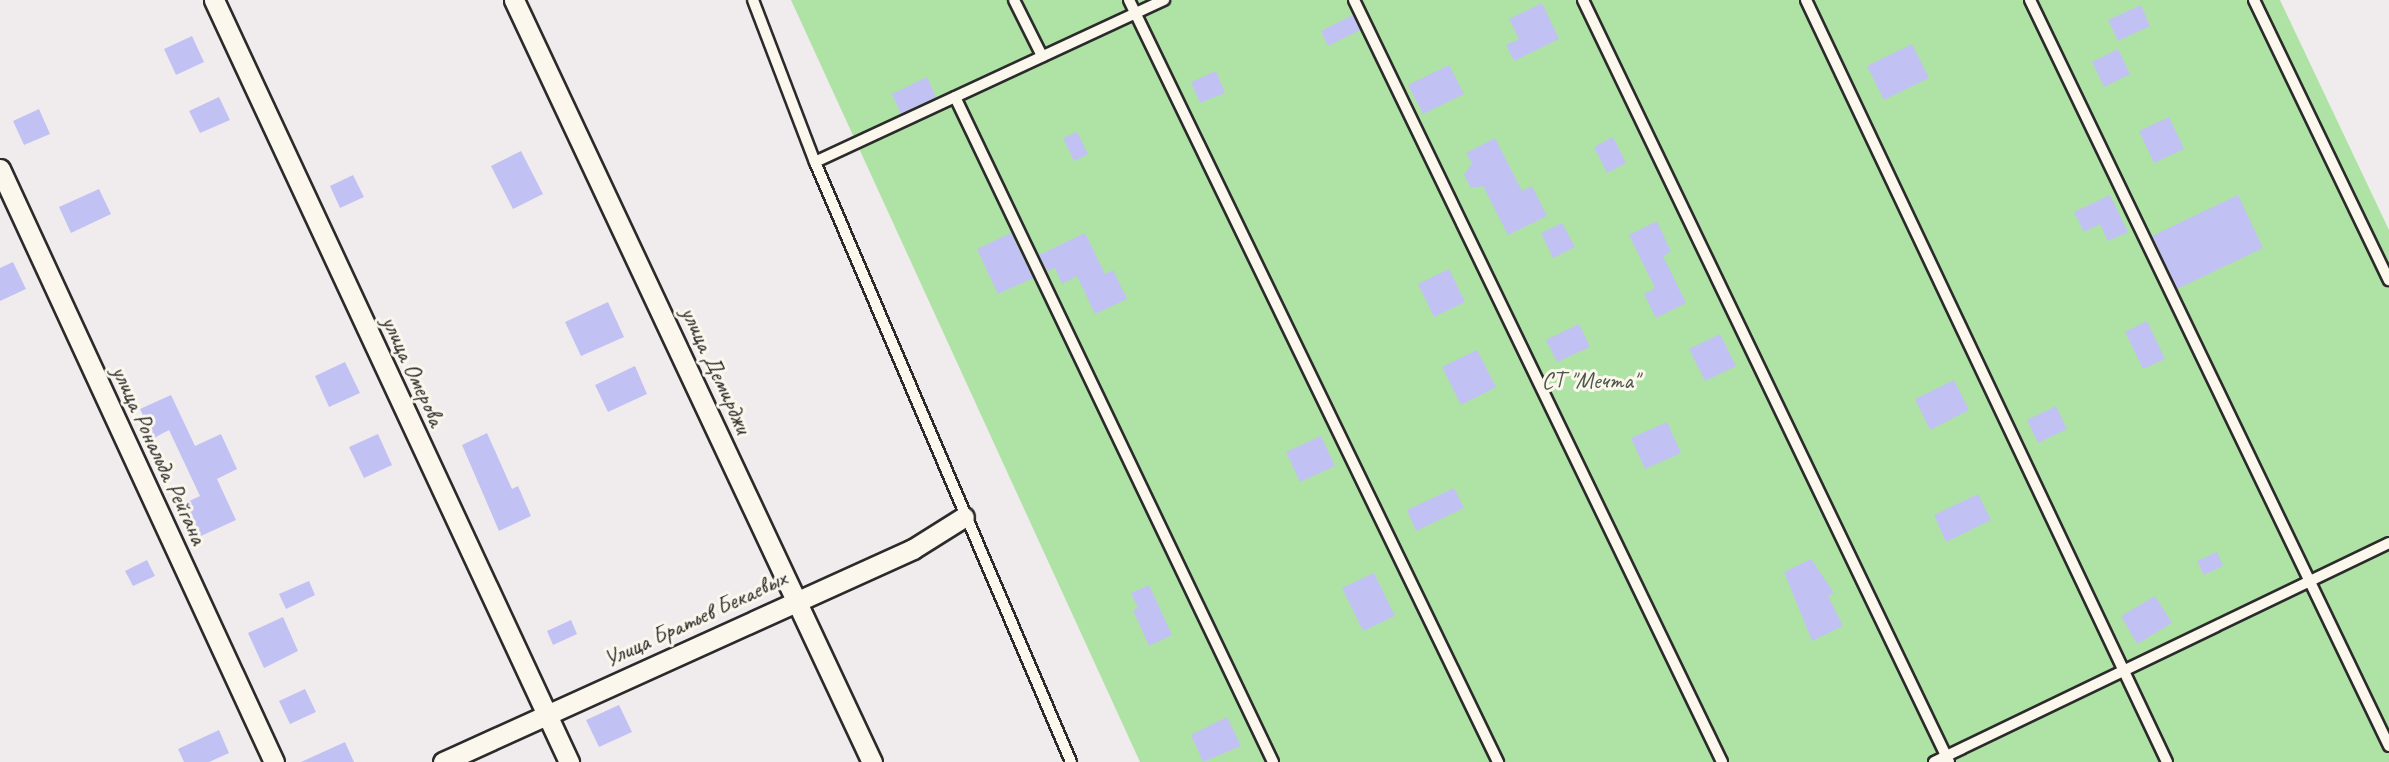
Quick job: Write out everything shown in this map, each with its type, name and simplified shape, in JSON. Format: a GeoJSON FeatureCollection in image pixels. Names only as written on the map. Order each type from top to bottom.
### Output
{"type":"FeatureCollection","features":[{"type":"Feature","properties":{"kind":"street","name":"улица Омерова"},"geometry":{"type":"LineString","coordinates":[[214,0],[569,762]]}},
{"type":"Feature","properties":{"kind":"street","name":"улица Демирджи"},"geometry":{"type":"LineString","coordinates":[[514,0],[798,599],[872,762]]}},
{"type":"Feature","properties":{"kind":"street","name":"улица Рональда Рейгана"},"geometry":{"type":"LineString","coordinates":[[0,169],[274,762]]}},
{"type":"Feature","properties":{"kind":"street","name":"Улица Братьев Бекаевых"},"geometry":{"type":"LineString","coordinates":[[443,762],[913,549],[964,517]]}},
{"type":"Feature","properties":{"kind":"lane"},"geometry":{"type":"LineString","coordinates":[[753,0],[815,162],[964,517],[1072,762]]}},
{"type":"Feature","properties":{"kind":"lane"},"geometry":{"type":"LineString","coordinates":[[1014,0],[1042,56]]}},
{"type":"Feature","properties":{"kind":"lane"},"geometry":{"type":"LineString","coordinates":[[1129,0],[1498,762]]}},
{"type":"Feature","properties":{"kind":"lane"},"geometry":{"type":"LineString","coordinates":[[815,162],[1164,0]]}},
{"type":"Feature","properties":{"kind":"lane"},"geometry":{"type":"LineString","coordinates":[[1354,0],[1722,762]]}},
{"type":"Feature","properties":{"kind":"lane"},"geometry":{"type":"LineString","coordinates":[[1583,0],[1948,759]]}},
{"type":"Feature","properties":{"kind":"lane"},"geometry":{"type":"LineString","coordinates":[[1806,0],[2167,762]]}},
{"type":"Feature","properties":{"kind":"lane"},"geometry":{"type":"LineString","coordinates":[[2030,0],[2389,746]]}},
{"type":"Feature","properties":{"kind":"lane"},"geometry":{"type":"LineString","coordinates":[[2254,0],[2389,280]]}},
{"type":"Feature","properties":{"kind":"lane"},"geometry":{"type":"LineString","coordinates":[[955,97],[1273,762]]}},
{"type":"Feature","properties":{"kind":"lane"},"geometry":{"type":"LineString","coordinates":[[1934,762],[1948,759],[2389,543]]}},
{"type":"Feature","properties":{"kind":"green space","name":"СТ \"Мечта\""},"geometry":{"type":"Polygon","coordinates":[[[791,0],[2280,0],[2389,230],[2389,762],[1140,762],[791,0]]]}},
{"type":"Feature","properties":{"kind":"building"},"geometry":{"type":"Polygon","coordinates":[[[1542,3],[1559,39],[1514,61],[1506,45],[1519,39],[1509,19],[1542,3]]]}},
{"type":"Feature","properties":{"kind":"building"},"geometry":{"type":"Polygon","coordinates":[[[2141,5],[2150,26],[2118,41],[2108,20],[2141,5]]]}},
{"type":"Feature","properties":{"kind":"building"},"geometry":{"type":"Polygon","coordinates":[[[1353,15],[1360,30],[1328,46],[1321,31],[1353,15]]]}},
{"type":"Feature","properties":{"kind":"building"},"geometry":{"type":"Polygon","coordinates":[[[192,36],[204,62],[176,75],[164,49],[192,36]]]}},
{"type":"Feature","properties":{"kind":"building"},"geometry":{"type":"Polygon","coordinates":[[[1912,44],[1929,78],[1884,100],[1867,66],[1912,44]]]}},
{"type":"Feature","properties":{"kind":"building"},"geometry":{"type":"Polygon","coordinates":[[[2118,49],[2130,74],[2104,87],[2092,62],[2118,49]]]}},
{"type":"Feature","properties":{"kind":"building"},"geometry":{"type":"Polygon","coordinates":[[[1449,65],[1464,94],[1423,114],[1408,85],[1449,65]]]}},
{"type":"Feature","properties":{"kind":"building"},"geometry":{"type":"Polygon","coordinates":[[[1216,71],[1225,93],[1200,103],[1191,82],[1216,71]]]}},
{"type":"Feature","properties":{"kind":"building"},"geometry":{"type":"Polygon","coordinates":[[[927,77],[936,97],[901,114],[892,94],[927,77]]]}},
{"type":"Feature","properties":{"kind":"building"},"geometry":{"type":"Polygon","coordinates":[[[219,97],[230,120],[200,133],[189,111],[219,97]]]}},
{"type":"Feature","properties":{"kind":"building"},"geometry":{"type":"Polygon","coordinates":[[[39,109],[50,134],[24,145],[13,121],[39,109]]]}},
{"type":"Feature","properties":{"kind":"building"},"geometry":{"type":"Polygon","coordinates":[[[2169,117],[2184,149],[2154,163],[2139,131],[2169,117]]]}},
{"type":"Feature","properties":{"kind":"building"},"geometry":{"type":"Polygon","coordinates":[[[1077,132],[1088,154],[1074,161],[1063,138],[1077,132]]]}},
{"type":"Feature","properties":{"kind":"building"},"geometry":{"type":"Polygon","coordinates":[[[1613,137],[1626,163],[1607,173],[1594,147],[1613,137]]]}},
{"type":"Feature","properties":{"kind":"building"},"geometry":{"type":"Polygon","coordinates":[[[1495,138],[1522,191],[1532,186],[1547,216],[1508,235],[1483,186],[1471,188],[1464,175],[1472,163],[1466,153],[1495,138]]]}},
{"type":"Feature","properties":{"kind":"building"},"geometry":{"type":"Polygon","coordinates":[[[521,151],[543,194],[513,209],[491,166],[521,151]]]}},
{"type":"Feature","properties":{"kind":"building"},"geometry":{"type":"Polygon","coordinates":[[[353,175],[364,197],[340,208],[330,186],[353,175]]]}},
{"type":"Feature","properties":{"kind":"building"},"geometry":{"type":"Polygon","coordinates":[[[99,189],[111,214],[71,233],[59,207],[99,189]]]}},
{"type":"Feature","properties":{"kind":"building"},"geometry":{"type":"Polygon","coordinates":[[[2110,195],[2128,232],[2108,241],[2100,224],[2084,232],[2074,212],[2110,195]]]}},
{"type":"Feature","properties":{"kind":"building"},"geometry":{"type":"Polygon","coordinates":[[[2238,195],[2263,248],[2177,289],[2152,236],[2238,195]]]}},
{"type":"Feature","properties":{"kind":"building"},"geometry":{"type":"Polygon","coordinates":[[[1657,221],[1671,252],[1663,256],[1686,303],[1656,318],[1644,294],[1655,288],[1629,235],[1657,221]]]}},
{"type":"Feature","properties":{"kind":"building"},"geometry":{"type":"Polygon","coordinates":[[[1562,223],[1575,247],[1553,258],[1541,233],[1562,223]]]}},
{"type":"Feature","properties":{"kind":"building"},"geometry":{"type":"Polygon","coordinates":[[[1011,233],[1033,278],[998,294],[977,249],[1011,233]]]}},
{"type":"Feature","properties":{"kind":"building"},"geometry":{"type":"Polygon","coordinates":[[[1085,233],[1105,274],[1113,270],[1127,299],[1095,314],[1077,276],[1062,284],[1055,268],[1047,271],[1039,255],[1085,233]]]}},
{"type":"Feature","properties":{"kind":"building"},"geometry":{"type":"Polygon","coordinates":[[[13,262],[26,289],[0,301],[0,268],[13,262]]]}},
{"type":"Feature","properties":{"kind":"building"},"geometry":{"type":"Polygon","coordinates":[[[1449,269],[1465,302],[1434,317],[1418,284],[1449,269]]]}},
{"type":"Feature","properties":{"kind":"building"},"geometry":{"type":"Polygon","coordinates":[[[608,302],[624,337],[581,356],[565,322],[608,302]]]}},
{"type":"Feature","properties":{"kind":"building"},"geometry":{"type":"Polygon","coordinates":[[[2147,321],[2165,359],[2143,369],[2125,332],[2147,321]]]}},
{"type":"Feature","properties":{"kind":"building"},"geometry":{"type":"Polygon","coordinates":[[[1579,324],[1590,347],[1557,362],[1546,340],[1579,324]]]}},
{"type":"Feature","properties":{"kind":"building"},"geometry":{"type":"Polygon","coordinates":[[[1720,334],[1736,366],[1705,381],[1689,349],[1720,334]]]}},
{"type":"Feature","properties":{"kind":"building"},"geometry":{"type":"Polygon","coordinates":[[[1477,350],[1496,387],[1461,405],[1442,367],[1477,350]]]}},
{"type":"Feature","properties":{"kind":"building"},"geometry":{"type":"Polygon","coordinates":[[[345,362],[360,393],[329,407],[315,376],[345,362]]]}},
{"type":"Feature","properties":{"kind":"building"},"geometry":{"type":"Polygon","coordinates":[[[635,366],[647,394],[608,412],[595,385],[635,366]]]}},
{"type":"Feature","properties":{"kind":"building"},"geometry":{"type":"Polygon","coordinates":[[[1954,380],[1969,410],[1930,430],[1915,399],[1954,380]]]}},
{"type":"Feature","properties":{"kind":"building"},"geometry":{"type":"Polygon","coordinates":[[[171,395],[195,446],[221,434],[237,469],[217,479],[236,520],[201,536],[185,503],[200,496],[169,430],[154,438],[140,409],[171,395]]]}},
{"type":"Feature","properties":{"kind":"building"},"geometry":{"type":"Polygon","coordinates":[[[2056,406],[2067,429],[2038,443],[2027,420],[2056,406]]]}},
{"type":"Feature","properties":{"kind":"building"},"geometry":{"type":"Polygon","coordinates":[[[1667,422],[1681,453],[1645,469],[1631,438],[1667,422]]]}},
{"type":"Feature","properties":{"kind":"building"},"geometry":{"type":"Polygon","coordinates":[[[487,433],[512,489],[518,486],[531,516],[499,531],[462,445],[487,433]]]}},
{"type":"Feature","properties":{"kind":"building"},"geometry":{"type":"Polygon","coordinates":[[[378,434],[392,465],[364,478],[349,447],[378,434]]]}},
{"type":"Feature","properties":{"kind":"building"},"geometry":{"type":"Polygon","coordinates":[[[1321,436],[1335,466],[1300,482],[1286,452],[1321,436]]]}},
{"type":"Feature","properties":{"kind":"building"},"geometry":{"type":"Polygon","coordinates":[[[1454,488],[1464,508],[1416,531],[1407,510],[1454,488]]]}},
{"type":"Feature","properties":{"kind":"building"},"geometry":{"type":"Polygon","coordinates":[[[1978,494],[1991,520],[1946,542],[1934,515],[1978,494]]]}},
{"type":"Feature","properties":{"kind":"building"},"geometry":{"type":"Polygon","coordinates":[[[2217,552],[2223,566],[2204,575],[2197,561],[2217,552]]]}},
{"type":"Feature","properties":{"kind":"building"},"geometry":{"type":"Polygon","coordinates":[[[1811,559],[1834,593],[1828,596],[1843,626],[1812,641],[1784,572],[1811,559]]]}},
{"type":"Feature","properties":{"kind":"building"},"geometry":{"type":"Polygon","coordinates":[[[147,560],[155,576],[133,586],[125,571],[147,560]]]}},
{"type":"Feature","properties":{"kind":"building"},"geometry":{"type":"Polygon","coordinates":[[[1374,573],[1395,616],[1363,631],[1342,588],[1374,573]]]}},
{"type":"Feature","properties":{"kind":"building"},"geometry":{"type":"Polygon","coordinates":[[[309,581],[315,595],[286,609],[279,594],[309,581]]]}},
{"type":"Feature","properties":{"kind":"building"},"geometry":{"type":"Polygon","coordinates":[[[1149,585],[1172,635],[1149,646],[1133,610],[1138,608],[1131,593],[1149,585]]]}},
{"type":"Feature","properties":{"kind":"building"},"geometry":{"type":"Polygon","coordinates":[[[2155,596],[2172,623],[2137,644],[2121,616],[2155,596]]]}},
{"type":"Feature","properties":{"kind":"building"},"geometry":{"type":"Polygon","coordinates":[[[283,617],[298,651],[264,668],[248,633],[283,617]]]}},
{"type":"Feature","properties":{"kind":"building"},"geometry":{"type":"Polygon","coordinates":[[[571,620],[577,634],[553,645],[547,631],[571,620]]]}},
{"type":"Feature","properties":{"kind":"building"},"geometry":{"type":"Polygon","coordinates":[[[305,689],[316,712],[290,724],[279,701],[305,689]]]}},
{"type":"Feature","properties":{"kind":"building"},"geometry":{"type":"Polygon","coordinates":[[[619,705],[632,732],[599,747],[586,720],[619,705]]]}},
{"type":"Feature","properties":{"kind":"building"},"geometry":{"type":"Polygon","coordinates":[[[1227,717],[1241,746],[1203,762],[1191,735],[1227,717]]]}},
{"type":"Feature","properties":{"kind":"building"},"geometry":{"type":"Polygon","coordinates":[[[219,730],[229,753],[209,762],[184,762],[178,749],[219,730]]]}},
{"type":"Feature","properties":{"kind":"building"},"geometry":{"type":"Polygon","coordinates":[[[345,742],[354,762],[301,762],[345,742]]]}}]}
